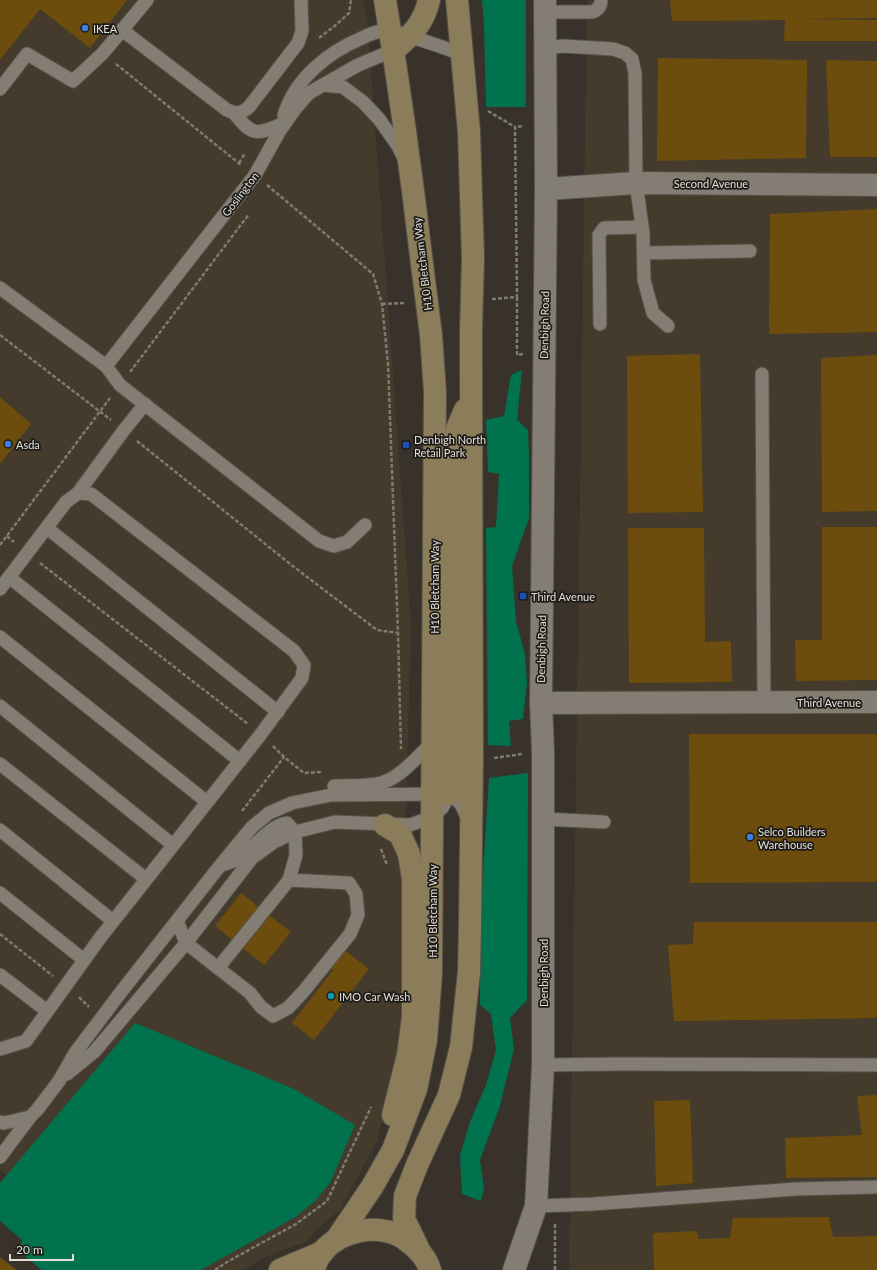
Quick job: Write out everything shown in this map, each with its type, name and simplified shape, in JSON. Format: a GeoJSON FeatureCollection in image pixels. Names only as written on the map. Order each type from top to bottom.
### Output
{"type":"FeatureCollection","features":[{"type":"Feature","properties":{"kind":"street","name":"H10 Bletcham Way"},"geometry":{"type":"LineString","coordinates":[[385,0],[398,39],[436,392],[432,743],[441,794]]}},
{"type":"Feature","properties":{"kind":"street"},"geometry":{"type":"LineString","coordinates":[[398,39],[421,20],[429,0]]}},
{"type":"Feature","properties":{"kind":"street","name":"H10 Bletcham Way"},"geometry":{"type":"LineString","coordinates":[[429,1264],[404,1219],[405,1196],[417,1165],[449,1095],[461,1047],[468,972],[470,925],[472,760],[471,330],[473,258],[469,132],[457,0]]}},
{"type":"Feature","properties":{"kind":"street","name":"Denbigh Road"},"geometry":{"type":"LineString","coordinates":[[514,1270],[536,1206],[543,1065],[543,752],[541,703],[546,189],[544,48],[545,6]]}},
{"type":"Feature","properties":{"kind":"street","name":"Second Avenue"},"geometry":{"type":"LineString","coordinates":[[546,189],[636,183],[877,184]]}},
{"type":"Feature","properties":{"kind":"street","name":"H10 Bletcham Way"},"geometry":{"type":"LineString","coordinates":[[324,1254],[372,1187],[393,1150],[416,1089],[426,1040],[431,974],[432,817],[441,794],[453,784],[455,541],[452,464],[457,429],[471,394]]}},
{"type":"Feature","properties":{"kind":"street","name":"Third Avenue"},"geometry":{"type":"LineString","coordinates":[[541,703],[877,702]]}},
{"type":"Feature","properties":{"kind":"street","name":"H10 Bletcham Way"},"geometry":{"type":"LineString","coordinates":[[382,825],[400,834],[409,854],[413,879],[413,1017],[408,1055],[382,1169]]}},
{"type":"Feature","properties":{"kind":"street"},"geometry":{"type":"LineString","coordinates":[[280,1270],[324,1254],[356,1231],[379,1230],[401,1236],[429,1264]]}},
{"type":"Feature","properties":{"kind":"lane"},"geometry":{"type":"LineString","coordinates":[[0,89],[27,54],[73,81],[103,53],[147,0]]}},
{"type":"Feature","properties":{"kind":"lane"},"geometry":{"type":"LineString","coordinates":[[235,114],[243,112],[249,107],[298,44],[302,31],[301,0]]}},
{"type":"Feature","properties":{"kind":"lane"},"geometry":{"type":"LineString","coordinates":[[545,6],[592,12],[597,10],[601,5],[601,0]]}},
{"type":"Feature","properties":{"kind":"lane"},"geometry":{"type":"LineString","coordinates":[[122,30],[227,110],[235,114],[245,126],[254,131],[267,131],[281,128],[287,106],[299,87],[325,58],[355,41],[372,34],[461,54]]}},
{"type":"Feature","properties":{"kind":"lane","name":"Goslington"},"geometry":{"type":"LineString","coordinates":[[106,366],[255,176],[281,128],[309,93],[358,65],[398,39]]}},
{"type":"Feature","properties":{"kind":"lane"},"geometry":{"type":"LineString","coordinates":[[544,48],[562,46],[614,49],[625,53],[632,59],[635,73],[636,183],[642,227],[644,280],[653,313],[668,326]]}},
{"type":"Feature","properties":{"kind":"lane"},"geometry":{"type":"LineString","coordinates":[[323,85],[342,87],[369,108],[379,119],[398,146],[412,176]]}},
{"type":"Feature","properties":{"kind":"lane"},"geometry":{"type":"LineString","coordinates":[[600,324],[599,235],[604,228],[642,227]]}},
{"type":"Feature","properties":{"kind":"lane"},"geometry":{"type":"LineString","coordinates":[[644,253],[750,251]]}},
{"type":"Feature","properties":{"kind":"lane"},"geometry":{"type":"LineString","coordinates":[[0,288],[106,366],[120,385],[319,540],[334,546],[348,542],[365,525]]}},
{"type":"Feature","properties":{"kind":"lane"},"geometry":{"type":"LineString","coordinates":[[762,374],[764,702]]}},
{"type":"Feature","properties":{"kind":"lane"},"geometry":{"type":"LineString","coordinates":[[0,589],[66,502],[78,492],[145,404]]}},
{"type":"Feature","properties":{"kind":"lane"},"geometry":{"type":"LineString","coordinates":[[0,1049],[26,1040],[113,921],[278,712],[302,678],[304,665],[294,651],[91,494],[78,492]]}},
{"type":"Feature","properties":{"kind":"lane"},"geometry":{"type":"LineString","coordinates":[[47,528],[278,712]]}},
{"type":"Feature","properties":{"kind":"lane"},"geometry":{"type":"LineString","coordinates":[[9,578],[240,761]]}},
{"type":"Feature","properties":{"kind":"lane"},"geometry":{"type":"LineString","coordinates":[[0,637],[207,802]]}},
{"type":"Feature","properties":{"kind":"lane"},"geometry":{"type":"LineString","coordinates":[[0,706],[173,845]]}},
{"type":"Feature","properties":{"kind":"lane"},"geometry":{"type":"LineString","coordinates":[[0,1157],[59,1081],[76,1053],[121,992],[219,866],[252,827],[269,813],[289,800],[334,786],[381,783],[391,779],[402,773],[432,743]]}},
{"type":"Feature","properties":{"kind":"lane"},"geometry":{"type":"LineString","coordinates":[[0,764],[146,879]]}},
{"type":"Feature","properties":{"kind":"lane"},"geometry":{"type":"LineString","coordinates":[[269,813],[292,803],[331,795],[441,794],[461,804],[471,825]]}},
{"type":"Feature","properties":{"kind":"lane"},"geometry":{"type":"LineString","coordinates":[[59,1081],[95,1051],[186,942],[252,858],[274,842],[295,832],[335,822],[410,825],[432,817]]}},
{"type":"Feature","properties":{"kind":"lane"},"geometry":{"type":"LineString","coordinates":[[543,819],[604,822]]}},
{"type":"Feature","properties":{"kind":"lane"},"geometry":{"type":"LineString","coordinates":[[218,968],[289,880],[296,855],[295,832],[287,824],[282,824],[239,858],[219,866]]}},
{"type":"Feature","properties":{"kind":"lane"},"geometry":{"type":"LineString","coordinates":[[0,830],[113,921]]}},
{"type":"Feature","properties":{"kind":"lane"},"geometry":{"type":"LineString","coordinates":[[177,921],[186,942],[250,993],[261,1007],[273,1016],[288,1008],[303,992],[350,934],[358,915],[356,894],[349,883],[289,880]]}},
{"type":"Feature","properties":{"kind":"lane"},"geometry":{"type":"LineString","coordinates":[[0,893],[84,960]]}},
{"type":"Feature","properties":{"kind":"lane"},"geometry":{"type":"LineString","coordinates":[[0,975],[47,1011]]}},
{"type":"Feature","properties":{"kind":"lane"},"geometry":{"type":"LineString","coordinates":[[543,1065],[877,1065]]}},
{"type":"Feature","properties":{"kind":"lane"},"geometry":{"type":"LineString","coordinates":[[0,1122],[4,1124],[30,1117]]}},
{"type":"Feature","properties":{"kind":"lane"},"geometry":{"type":"LineString","coordinates":[[536,1206],[593,1204],[796,1189],[877,1187]]}},
{"type":"Feature","properties":{"kind":"path"},"geometry":{"type":"LineString","coordinates":[[265,193],[270,187]]}},
{"type":"Feature","properties":{"kind":"path"},"geometry":{"type":"LineString","coordinates":[[0,545],[251,211]]}},
{"type":"Feature","properties":{"kind":"path"},"geometry":{"type":"LineString","coordinates":[[517,298],[517,355]]}},
{"type":"Feature","properties":{"kind":"path"},"geometry":{"type":"LineString","coordinates":[[382,304],[388,364],[402,773]]}},
{"type":"Feature","properties":{"kind":"path"},"geometry":{"type":"LineString","coordinates":[[0,335],[101,412],[294,567],[377,630],[398,633]]}},
{"type":"Feature","properties":{"kind":"path"},"geometry":{"type":"LineString","coordinates":[[7,536],[261,734],[284,757],[304,773],[324,772]]}},
{"type":"Feature","properties":{"kind":"path"},"geometry":{"type":"LineString","coordinates":[[472,760],[543,752]]}},
{"type":"Feature","properties":{"kind":"path"},"geometry":{"type":"LineString","coordinates":[[382,825],[380,845],[389,870]]}},
{"type":"Feature","properties":{"kind":"path"},"geometry":{"type":"LineString","coordinates":[[216,1270],[227,1262],[296,1224],[327,1201],[373,1100]]}},
{"type":"Feature","properties":{"kind":"shaded area"},"geometry":{"type":"Polygon","coordinates":[[[0,0],[363,0],[367,16],[411,624],[400,1040],[378,1139],[340,1210],[320,1226],[308,1241],[262,1258],[244,1270],[127,1270],[0,1170],[0,0]]]}},
{"type":"Feature","properties":{"kind":"shaded area"},"geometry":{"type":"Polygon","coordinates":[[[587,0],[877,0],[877,1270],[569,1270],[587,0]]]}},
{"type":"Feature","properties":{"kind":"green space"},"geometry":{"type":"Polygon","coordinates":[[[482,0],[526,0],[526,107],[486,107],[482,0]]]}},
{"type":"Feature","properties":{"kind":"green space"},"geometry":{"type":"Polygon","coordinates":[[[522,370],[517,420],[528,430],[529,518],[512,566],[516,622],[525,654],[527,682],[523,719],[509,721],[511,746],[488,745],[486,528],[496,527],[499,474],[488,472],[486,420],[504,416],[511,375],[522,370]]]}},
{"type":"Feature","properties":{"kind":"green space"},"geometry":{"type":"Polygon","coordinates":[[[528,773],[527,1000],[510,1018],[514,1049],[500,1106],[480,1160],[484,1188],[481,1201],[462,1194],[460,1155],[470,1122],[486,1085],[496,1050],[491,1014],[480,1005],[481,902],[489,778],[528,773]]]}},
{"type":"Feature","properties":{"kind":"green space"},"geometry":{"type":"Polygon","coordinates":[[[135,1023],[294,1089],[355,1125],[330,1183],[317,1199],[297,1216],[201,1270],[42,1270],[19,1251],[22,1240],[0,1221],[0,1183],[135,1023]]]}},
{"type":"Feature","properties":{"kind":"building","name":"IKEA"},"geometry":{"type":"Polygon","coordinates":[[[0,0],[127,0],[90,48],[40,9],[0,60],[0,0]]]}},
{"type":"Feature","properties":{"kind":"building"},"geometry":{"type":"Polygon","coordinates":[[[670,0],[877,0],[877,18],[798,19],[877,20],[877,41],[784,41],[785,20],[672,21],[670,0]]]}},
{"type":"Feature","properties":{"kind":"building"},"geometry":{"type":"Polygon","coordinates":[[[658,58],[807,60],[806,158],[657,161],[658,58]]]}},
{"type":"Feature","properties":{"kind":"building"},"geometry":{"type":"Polygon","coordinates":[[[826,60],[877,61],[877,157],[830,157],[826,60]]]}},
{"type":"Feature","properties":{"kind":"building"},"geometry":{"type":"Polygon","coordinates":[[[877,209],[877,332],[769,334],[770,214],[877,209]]]}},
{"type":"Feature","properties":{"kind":"building"},"geometry":{"type":"Polygon","coordinates":[[[700,354],[703,512],[628,513],[627,356],[700,354]]]}},
{"type":"Feature","properties":{"kind":"building"},"geometry":{"type":"Polygon","coordinates":[[[877,355],[877,511],[822,512],[821,358],[877,355]]]}},
{"type":"Feature","properties":{"kind":"building","name":"Asda"},"geometry":{"type":"Polygon","coordinates":[[[0,397],[31,424],[0,464],[0,397]]]}},
{"type":"Feature","properties":{"kind":"building"},"geometry":{"type":"Polygon","coordinates":[[[822,527],[877,527],[877,680],[796,681],[795,640],[822,640],[822,527]]]}},
{"type":"Feature","properties":{"kind":"building"},"geometry":{"type":"Polygon","coordinates":[[[628,528],[704,528],[705,642],[731,641],[732,682],[629,683],[628,528]]]}},
{"type":"Feature","properties":{"kind":"building"},"geometry":{"type":"Polygon","coordinates":[[[689,734],[877,734],[877,882],[690,883],[689,734]]]}},
{"type":"Feature","properties":{"kind":"building"},"geometry":{"type":"Polygon","coordinates":[[[241,893],[291,932],[264,965],[215,926],[241,893]]]}},
{"type":"Feature","properties":{"kind":"building"},"geometry":{"type":"Polygon","coordinates":[[[694,922],[877,922],[877,1018],[674,1021],[668,945],[693,944],[694,922]]]}},
{"type":"Feature","properties":{"kind":"building","name":"IMO Car Wash"},"geometry":{"type":"Polygon","coordinates":[[[335,943],[369,969],[314,1040],[292,1023],[333,970],[322,960],[335,943]]]}},
{"type":"Feature","properties":{"kind":"building"},"geometry":{"type":"Polygon","coordinates":[[[877,1095],[877,1177],[786,1178],[785,1138],[862,1135],[857,1096],[877,1095]]]}},
{"type":"Feature","properties":{"kind":"building"},"geometry":{"type":"Polygon","coordinates":[[[690,1100],[693,1183],[656,1186],[654,1101],[690,1100]]]}},
{"type":"Feature","properties":{"kind":"building"},"geometry":{"type":"Polygon","coordinates":[[[829,1217],[833,1237],[877,1236],[877,1270],[654,1270],[653,1233],[696,1231],[699,1239],[730,1238],[733,1218],[829,1217]]]}},
{"type":"Feature","properties":{"kind":"building"},"geometry":{"type":"Polygon","coordinates":[[[0,1257],[17,1270],[0,1270],[0,1257]]]}},
{"type":"Feature","properties":{"kind":"place","name":"IKEA"},"geometry":{"type":"Point","coordinates":[85,28]}},
{"type":"Feature","properties":{"kind":"place","name":"Asda"},"geometry":{"type":"Point","coordinates":[8,444]}},
{"type":"Feature","properties":{"kind":"place","name":"Denbigh North Retail Park"},"geometry":{"type":"Point","coordinates":[406,445]}},
{"type":"Feature","properties":{"kind":"place","name":"Third Avenue"},"geometry":{"type":"Point","coordinates":[523,596]}},
{"type":"Feature","properties":{"kind":"place","name":"Selco Builders Warehouse"},"geometry":{"type":"Point","coordinates":[750,837]}},
{"type":"Feature","properties":{"kind":"place","name":"IMO Car Wash"},"geometry":{"type":"Point","coordinates":[331,996]}}]}
